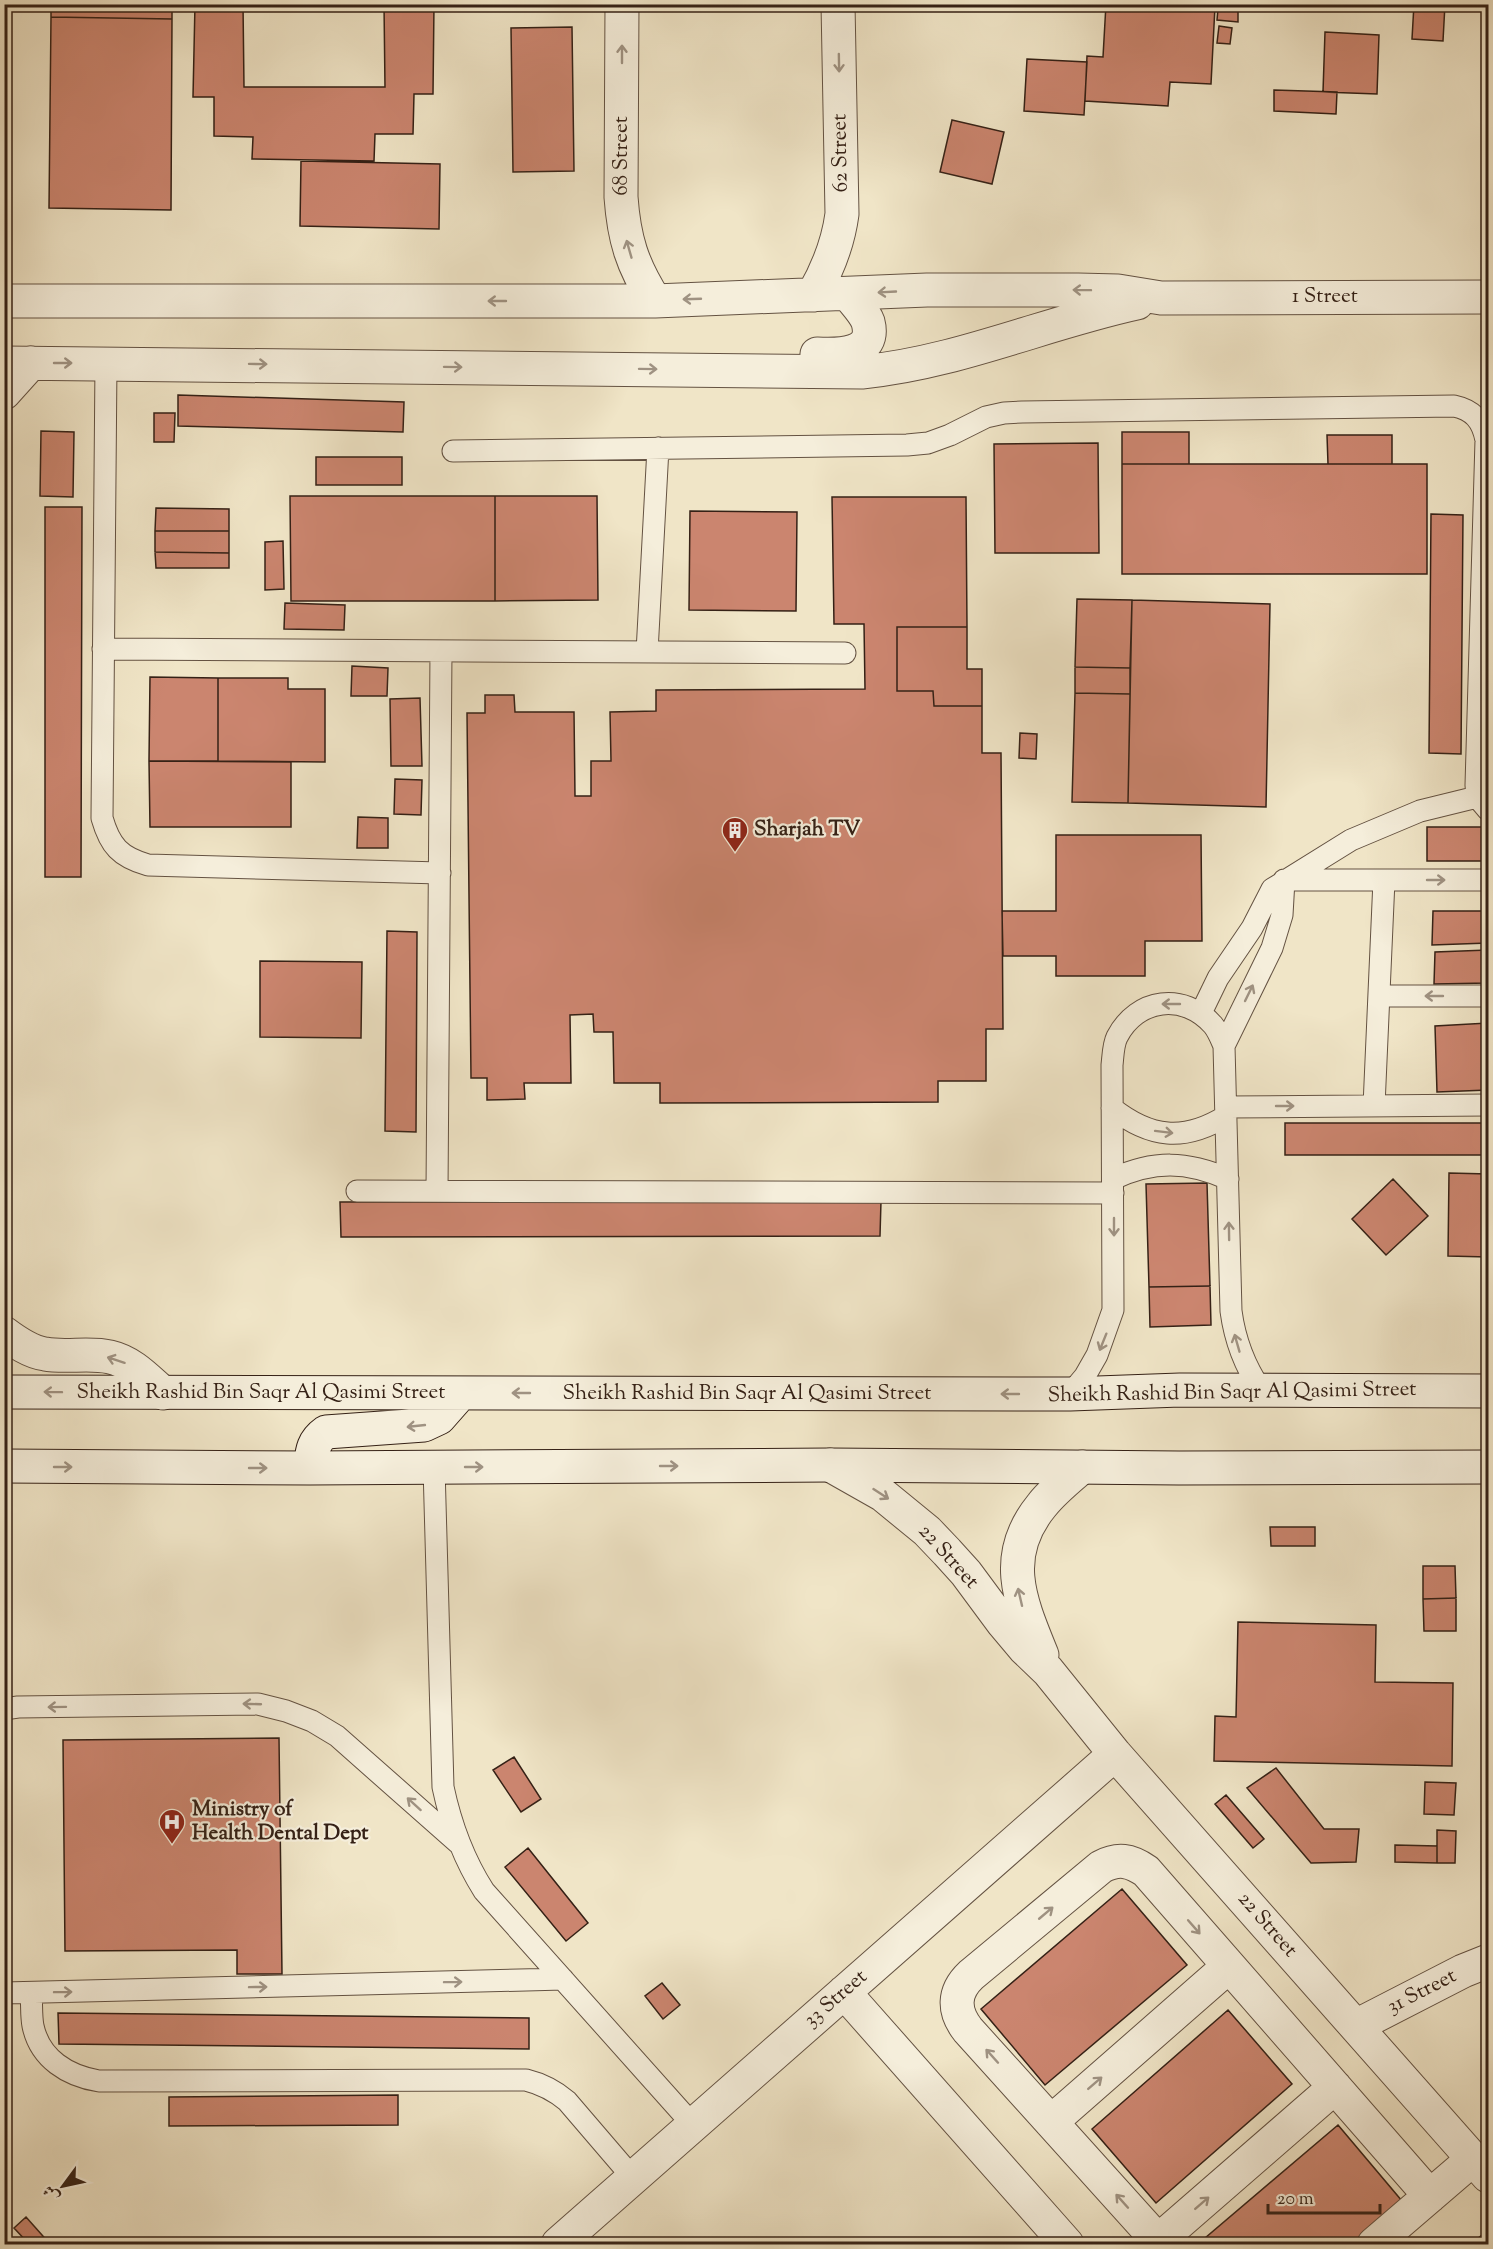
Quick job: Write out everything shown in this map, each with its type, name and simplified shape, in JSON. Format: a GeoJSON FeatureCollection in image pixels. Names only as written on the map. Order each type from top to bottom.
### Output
{"type":"FeatureCollection","features":[{"type":"Feature","properties":{"kind":"street","name":"68 Street"},"geometry":{"type":"LineString","coordinates":[[622,4],[621,197],[623,225],[640,277],[655,301]]}},
{"type":"Feature","properties":{"kind":"street","name":"62 Street"},"geometry":{"type":"LineString","coordinates":[[813,295],[833,256],[842,214],[838,4]]}},
{"type":"Feature","properties":{"kind":"street"},"geometry":{"type":"LineString","coordinates":[[4,301],[655,301],[849,295],[927,290],[1118,291],[1161,298]]}},
{"type":"Feature","properties":{"kind":"street"},"geometry":{"type":"LineString","coordinates":[[741,370],[755,361],[787,353],[841,355],[853,353],[863,346],[868,335],[868,322],[849,295]]}},
{"type":"Feature","properties":{"kind":"street","name":"1 Street"},"geometry":{"type":"LineString","coordinates":[[1161,298],[1488,297]]}},
{"type":"Feature","properties":{"kind":"street"},"geometry":{"type":"LineString","coordinates":[[4,393],[18,363],[862,372],[887,369],[1003,340],[1108,309],[1161,298]]}},
{"type":"Feature","properties":{"kind":"street"},"geometry":{"type":"LineString","coordinates":[[4,1332],[19,1344],[44,1354],[95,1355],[111,1357],[127,1363],[163,1393]]}},
{"type":"Feature","properties":{"kind":"street","name":"Sheikh Rashid Bin Saqr Al Qasimi Street"},"geometry":{"type":"LineString","coordinates":[[4,1392],[1070,1394],[1180,1390],[1488,1391]]}},
{"type":"Feature","properties":{"kind":"street"},"geometry":{"type":"LineString","coordinates":[[310,1468],[312,1446],[326,1432],[424,1425],[440,1418],[461,1393]]}},
{"type":"Feature","properties":{"kind":"street","name":"22 Street"},"geometry":{"type":"LineString","coordinates":[[830,1465],[883,1495],[927,1531],[966,1573],[1024,1648],[1048,1671],[1115,1754],[1481,2168]]}},
{"type":"Feature","properties":{"kind":"street"},"geometry":{"type":"LineString","coordinates":[[4,1466],[1488,1467]]}},
{"type":"Feature","properties":{"kind":"street","name":"22 Street"},"geometry":{"type":"LineString","coordinates":[[1048,1671],[1022,1607],[1017,1585],[1017,1563],[1021,1541],[1030,1521],[1043,1503],[1082,1467]]}},
{"type":"Feature","properties":{"kind":"street","name":"33 Street"},"geometry":{"type":"LineString","coordinates":[[558,2244],[1115,1754]]}},
{"type":"Feature","properties":{"kind":"street"},"geometry":{"type":"LineString","coordinates":[[1335,2087],[1159,2243],[960,2019],[956,2006],[957,1994],[962,1983],[1101,1867],[1124,1860],[1136,1864],[1146,1871],[1335,2087],[1430,2196]]}},
{"type":"Feature","properties":{"kind":"street","name":"31 Street"},"geometry":{"type":"LineString","coordinates":[[1356,2026],[1463,1971],[1488,1961]]}},
{"type":"Feature","properties":{"kind":"street"},"geometry":{"type":"LineString","coordinates":[[1051,2122],[1229,1966]]}},
{"type":"Feature","properties":{"kind":"street"},"geometry":{"type":"LineString","coordinates":[[844,1992],[1067,2244]]}},
{"type":"Feature","properties":{"kind":"street"},"geometry":{"type":"LineString","coordinates":[[1374,2244],[1430,2196],[1481,2168]]}},
{"type":"Feature","properties":{"kind":"lane"},"geometry":{"type":"LineString","coordinates":[[106,363],[102,818],[107,835],[117,850],[131,860],[148,865],[440,873]]}},
{"type":"Feature","properties":{"kind":"lane"},"geometry":{"type":"LineString","coordinates":[[453,451],[906,445],[928,443],[986,417],[1004,413],[1454,406],[1473,413],[1480,420],[1487,440],[1483,803],[1420,811],[1352,840],[1284,880],[1272,889],[1257,920],[1218,978],[1201,1013]]}},
{"type":"Feature","properties":{"kind":"lane"},"geometry":{"type":"LineString","coordinates":[[647,652],[658,448]]}},
{"type":"Feature","properties":{"kind":"lane"},"geometry":{"type":"LineString","coordinates":[[103,649],[845,653]]}},
{"type":"Feature","properties":{"kind":"lane"},"geometry":{"type":"LineString","coordinates":[[436,1191],[441,651]]}},
{"type":"Feature","properties":{"kind":"lane"},"geometry":{"type":"LineString","coordinates":[[1284,880],[1488,880]]}},
{"type":"Feature","properties":{"kind":"lane"},"geometry":{"type":"LineString","coordinates":[[1224,1046],[1272,948],[1282,915],[1284,880]]}},
{"type":"Feature","properties":{"kind":"lane"},"geometry":{"type":"LineString","coordinates":[[1374,1106],[1384,880]]}},
{"type":"Feature","properties":{"kind":"lane"},"geometry":{"type":"LineString","coordinates":[[1379,996],[1488,996]]}},
{"type":"Feature","properties":{"kind":"lane"},"geometry":{"type":"LineString","coordinates":[[1070,1394],[1085,1376],[1097,1355],[1113,1310],[1112,1065],[1115,1040],[1130,1018],[1152,1005],[1178,1003],[1201,1013],[1216,1028],[1224,1046],[1229,1289],[1233,1332],[1240,1353],[1261,1390]]}},
{"type":"Feature","properties":{"kind":"lane"},"geometry":{"type":"LineString","coordinates":[[1112,1108],[1128,1121],[1147,1130],[1168,1134],[1188,1133],[1208,1127],[1226,1112],[1374,1106],[1488,1105]]}},
{"type":"Feature","properties":{"kind":"lane"},"geometry":{"type":"LineString","coordinates":[[357,1191],[1113,1186],[1131,1170],[1171,1164],[1200,1168],[1228,1179]]}},
{"type":"Feature","properties":{"kind":"lane"},"geometry":{"type":"LineString","coordinates":[[434,1467],[443,1787],[458,1843],[484,1891],[693,2125]]}},
{"type":"Feature","properties":{"kind":"lane"},"geometry":{"type":"LineString","coordinates":[[4,1709],[258,1704],[286,1711],[312,1721],[337,1736],[458,1843]]}},
{"type":"Feature","properties":{"kind":"lane"},"geometry":{"type":"LineString","coordinates":[[4,1993],[563,1979]]}},
{"type":"Feature","properties":{"kind":"lane"},"geometry":{"type":"LineString","coordinates":[[31,1993],[33,2027],[40,2046],[59,2067],[85,2078],[99,2080],[526,2080],[555,2091],[567,2101],[633,2178]]}},
{"type":"Feature","properties":{"kind":"building"},"geometry":{"type":"Polygon","coordinates":[[[51,4],[172,4],[172,19],[51,17],[51,4]]]}},
{"type":"Feature","properties":{"kind":"building"},"geometry":{"type":"Polygon","coordinates":[[[195,4],[243,4],[244,87],[385,87],[384,4],[434,4],[433,94],[414,94],[413,134],[375,134],[374,161],[252,159],[253,137],[214,136],[214,97],[193,97],[195,4]]]}},
{"type":"Feature","properties":{"kind":"building"},"geometry":{"type":"Polygon","coordinates":[[[1106,4],[1215,6],[1211,84],[1170,82],[1168,106],[1085,101],[1087,56],[1103,57],[1106,4]]]}},
{"type":"Feature","properties":{"kind":"building"},"geometry":{"type":"Polygon","coordinates":[[[1414,4],[1445,4],[1443,41],[1412,39],[1414,4]]]}},
{"type":"Feature","properties":{"kind":"building"},"geometry":{"type":"Polygon","coordinates":[[[1218,9],[1238,10],[1238,22],[1217,20],[1218,9]]]}},
{"type":"Feature","properties":{"kind":"building"},"geometry":{"type":"Polygon","coordinates":[[[51,17],[172,19],[171,210],[49,208],[51,17]]]}},
{"type":"Feature","properties":{"kind":"building"},"geometry":{"type":"Polygon","coordinates":[[[1219,26],[1232,28],[1230,44],[1217,43],[1219,26]]]}},
{"type":"Feature","properties":{"kind":"building"},"geometry":{"type":"Polygon","coordinates":[[[572,27],[574,171],[513,172],[511,28],[572,27]]]}},
{"type":"Feature","properties":{"kind":"building"},"geometry":{"type":"Polygon","coordinates":[[[1325,32],[1379,35],[1377,94],[1323,92],[1325,32]]]}},
{"type":"Feature","properties":{"kind":"building"},"geometry":{"type":"Polygon","coordinates":[[[1027,59],[1087,62],[1084,115],[1024,111],[1027,59]]]}},
{"type":"Feature","properties":{"kind":"building"},"geometry":{"type":"Polygon","coordinates":[[[1274,90],[1337,92],[1336,114],[1274,111],[1274,90]]]}},
{"type":"Feature","properties":{"kind":"building"},"geometry":{"type":"Polygon","coordinates":[[[952,120],[1004,132],[992,184],[940,172],[952,120]]]}},
{"type":"Feature","properties":{"kind":"building"},"geometry":{"type":"Polygon","coordinates":[[[301,161],[440,164],[439,229],[300,226],[301,161]]]}},
{"type":"Feature","properties":{"kind":"building"},"geometry":{"type":"Polygon","coordinates":[[[178,395],[404,402],[403,432],[178,426],[178,395]]]}},
{"type":"Feature","properties":{"kind":"building"},"geometry":{"type":"Polygon","coordinates":[[[154,413],[175,413],[174,442],[154,442],[154,413]]]}},
{"type":"Feature","properties":{"kind":"building"},"geometry":{"type":"Polygon","coordinates":[[[41,431],[74,432],[73,497],[40,496],[41,431]]]}},
{"type":"Feature","properties":{"kind":"building"},"geometry":{"type":"Polygon","coordinates":[[[1122,432],[1189,432],[1189,464],[1122,464],[1122,432]]]}},
{"type":"Feature","properties":{"kind":"building"},"geometry":{"type":"Polygon","coordinates":[[[1327,435],[1392,435],[1392,464],[1328,464],[1327,435]]]}},
{"type":"Feature","properties":{"kind":"building"},"geometry":{"type":"Polygon","coordinates":[[[1098,443],[1099,553],[995,553],[994,444],[1098,443]]]}},
{"type":"Feature","properties":{"kind":"building"},"geometry":{"type":"Polygon","coordinates":[[[316,457],[402,457],[402,485],[316,485],[316,457]]]}},
{"type":"Feature","properties":{"kind":"building"},"geometry":{"type":"Polygon","coordinates":[[[1122,464],[1427,464],[1427,574],[1122,574],[1122,464]]]}},
{"type":"Feature","properties":{"kind":"building"},"geometry":{"type":"Polygon","coordinates":[[[290,496],[495,496],[495,601],[291,601],[290,496]]]}},
{"type":"Feature","properties":{"kind":"building"},"geometry":{"type":"Polygon","coordinates":[[[495,496],[597,496],[598,600],[495,601],[495,496]]]}},
{"type":"Feature","properties":{"kind":"building","name":"Sharjah TV"},"geometry":{"type":"Polygon","coordinates":[[[832,497],[966,497],[967,627],[897,627],[897,691],[933,691],[934,706],[982,706],[982,753],[1001,753],[1003,1029],[986,1029],[986,1081],[938,1081],[938,1102],[660,1103],[660,1083],[614,1083],[613,1032],[594,1032],[593,1014],[570,1015],[571,1083],[524,1083],[525,1099],[487,1100],[487,1078],[471,1078],[467,713],[485,713],[485,695],[514,695],[515,712],[574,712],[575,796],[591,796],[591,761],[611,761],[610,712],[656,711],[656,690],[865,689],[864,624],[834,624],[832,497]]]}},
{"type":"Feature","properties":{"kind":"building"},"geometry":{"type":"Polygon","coordinates":[[[45,507],[82,507],[81,877],[45,877],[45,507]]]}},
{"type":"Feature","properties":{"kind":"building"},"geometry":{"type":"Polygon","coordinates":[[[156,508],[229,509],[229,531],[155,531],[156,508]]]}},
{"type":"Feature","properties":{"kind":"building"},"geometry":{"type":"Polygon","coordinates":[[[690,511],[797,512],[796,611],[689,610],[690,511]]]}},
{"type":"Feature","properties":{"kind":"building"},"geometry":{"type":"Polygon","coordinates":[[[1431,514],[1463,515],[1461,754],[1429,753],[1431,514]]]}},
{"type":"Feature","properties":{"kind":"building"},"geometry":{"type":"Polygon","coordinates":[[[155,531],[229,531],[229,553],[155,552],[155,531]]]}},
{"type":"Feature","properties":{"kind":"building"},"geometry":{"type":"Polygon","coordinates":[[[283,541],[284,589],[265,590],[265,542],[283,541]]]}},
{"type":"Feature","properties":{"kind":"building"},"geometry":{"type":"Polygon","coordinates":[[[155,552],[229,553],[229,568],[156,568],[155,552]]]}},
{"type":"Feature","properties":{"kind":"building"},"geometry":{"type":"Polygon","coordinates":[[[1077,599],[1132,600],[1130,668],[1075,667],[1077,599]]]}},
{"type":"Feature","properties":{"kind":"building"},"geometry":{"type":"Polygon","coordinates":[[[1132,600],[1270,604],[1266,807],[1128,803],[1132,600]]]}},
{"type":"Feature","properties":{"kind":"building"},"geometry":{"type":"Polygon","coordinates":[[[285,603],[345,605],[344,630],[284,629],[285,603]]]}},
{"type":"Feature","properties":{"kind":"building"},"geometry":{"type":"Polygon","coordinates":[[[897,627],[967,627],[967,669],[982,669],[982,706],[934,706],[933,691],[897,691],[897,627]]]}},
{"type":"Feature","properties":{"kind":"building"},"geometry":{"type":"Polygon","coordinates":[[[352,666],[388,668],[387,696],[351,696],[352,666]]]}},
{"type":"Feature","properties":{"kind":"building"},"geometry":{"type":"Polygon","coordinates":[[[1075,667],[1130,668],[1130,694],[1075,693],[1075,667]]]}},
{"type":"Feature","properties":{"kind":"building"},"geometry":{"type":"Polygon","coordinates":[[[150,677],[218,678],[218,761],[149,761],[150,677]]]}},
{"type":"Feature","properties":{"kind":"building"},"geometry":{"type":"Polygon","coordinates":[[[218,678],[288,678],[288,689],[325,689],[325,762],[218,761],[218,678]]]}},
{"type":"Feature","properties":{"kind":"building"},"geometry":{"type":"Polygon","coordinates":[[[1075,693],[1130,694],[1128,803],[1072,802],[1075,693]]]}},
{"type":"Feature","properties":{"kind":"building"},"geometry":{"type":"Polygon","coordinates":[[[420,698],[422,766],[391,766],[390,699],[420,698]]]}},
{"type":"Feature","properties":{"kind":"building"},"geometry":{"type":"Polygon","coordinates":[[[1020,733],[1037,734],[1036,759],[1019,758],[1020,733]]]}},
{"type":"Feature","properties":{"kind":"building"},"geometry":{"type":"Polygon","coordinates":[[[149,761],[291,762],[291,827],[150,827],[149,761]]]}},
{"type":"Feature","properties":{"kind":"building"},"geometry":{"type":"Polygon","coordinates":[[[395,779],[422,780],[421,815],[394,814],[395,779]]]}},
{"type":"Feature","properties":{"kind":"building"},"geometry":{"type":"Polygon","coordinates":[[[358,817],[388,818],[388,848],[357,848],[358,817]]]}},
{"type":"Feature","properties":{"kind":"building"},"geometry":{"type":"Polygon","coordinates":[[[1427,827],[1488,827],[1488,861],[1427,861],[1427,827]]]}},
{"type":"Feature","properties":{"kind":"building"},"geometry":{"type":"Polygon","coordinates":[[[1056,835],[1201,835],[1202,941],[1145,941],[1145,976],[1056,976],[1056,956],[1003,956],[1002,911],[1056,911],[1056,835]]]}},
{"type":"Feature","properties":{"kind":"building"},"geometry":{"type":"Polygon","coordinates":[[[1433,911],[1488,911],[1488,943],[1432,945],[1433,911]]]}},
{"type":"Feature","properties":{"kind":"building"},"geometry":{"type":"Polygon","coordinates":[[[387,931],[417,932],[416,1132],[385,1131],[387,931]]]}},
{"type":"Feature","properties":{"kind":"building"},"geometry":{"type":"Polygon","coordinates":[[[1488,950],[1488,983],[1434,984],[1435,952],[1488,950]]]}},
{"type":"Feature","properties":{"kind":"building"},"geometry":{"type":"Polygon","coordinates":[[[260,961],[362,962],[361,1038],[260,1037],[260,961]]]}},
{"type":"Feature","properties":{"kind":"building"},"geometry":{"type":"Polygon","coordinates":[[[1488,1023],[1488,1090],[1437,1092],[1435,1026],[1488,1023]]]}},
{"type":"Feature","properties":{"kind":"building"},"geometry":{"type":"Polygon","coordinates":[[[1285,1123],[1488,1123],[1488,1155],[1285,1155],[1285,1123]]]}},
{"type":"Feature","properties":{"kind":"building"},"geometry":{"type":"Polygon","coordinates":[[[1449,1173],[1488,1174],[1488,1257],[1448,1256],[1449,1173]]]}},
{"type":"Feature","properties":{"kind":"building"},"geometry":{"type":"Polygon","coordinates":[[[1393,1179],[1428,1216],[1386,1255],[1352,1219],[1393,1179]]]}},
{"type":"Feature","properties":{"kind":"building"},"geometry":{"type":"Polygon","coordinates":[[[1207,1183],[1210,1286],[1149,1287],[1146,1184],[1207,1183]]]}},
{"type":"Feature","properties":{"kind":"building"},"geometry":{"type":"Polygon","coordinates":[[[881,1201],[880,1236],[341,1237],[340,1202],[881,1201]]]}},
{"type":"Feature","properties":{"kind":"building"},"geometry":{"type":"Polygon","coordinates":[[[1210,1286],[1211,1325],[1150,1327],[1149,1287],[1210,1286]]]}},
{"type":"Feature","properties":{"kind":"building"},"geometry":{"type":"Polygon","coordinates":[[[1270,1527],[1315,1527],[1315,1546],[1271,1546],[1270,1527]]]}},
{"type":"Feature","properties":{"kind":"building"},"geometry":{"type":"Polygon","coordinates":[[[1423,1566],[1455,1566],[1456,1598],[1423,1599],[1423,1566]]]}},
{"type":"Feature","properties":{"kind":"building"},"geometry":{"type":"Polygon","coordinates":[[[1456,1598],[1456,1631],[1424,1631],[1423,1599],[1456,1598]]]}},
{"type":"Feature","properties":{"kind":"building"},"geometry":{"type":"Polygon","coordinates":[[[1238,1622],[1376,1625],[1375,1682],[1453,1683],[1452,1766],[1214,1761],[1215,1716],[1236,1717],[1238,1622]]]}},
{"type":"Feature","properties":{"kind":"building","name":"Ministry of Health Dental Dept"},"geometry":{"type":"Polygon","coordinates":[[[279,1738],[282,1974],[237,1974],[237,1950],[65,1951],[63,1740],[279,1738]]]}},
{"type":"Feature","properties":{"kind":"building"},"geometry":{"type":"Polygon","coordinates":[[[514,1757],[541,1799],[521,1812],[493,1770],[514,1757]]]}},
{"type":"Feature","properties":{"kind":"building"},"geometry":{"type":"Polygon","coordinates":[[[1276,1768],[1324,1829],[1359,1829],[1356,1862],[1311,1863],[1247,1788],[1276,1768]]]}},
{"type":"Feature","properties":{"kind":"building"},"geometry":{"type":"Polygon","coordinates":[[[1425,1782],[1456,1783],[1454,1815],[1424,1814],[1425,1782]]]}},
{"type":"Feature","properties":{"kind":"building"},"geometry":{"type":"Polygon","coordinates":[[[1226,1795],[1264,1839],[1253,1848],[1215,1804],[1226,1795]]]}},
{"type":"Feature","properties":{"kind":"building"},"geometry":{"type":"Polygon","coordinates":[[[1437,1830],[1456,1831],[1455,1863],[1437,1863],[1437,1830]]]}},
{"type":"Feature","properties":{"kind":"building"},"geometry":{"type":"Polygon","coordinates":[[[1395,1845],[1437,1846],[1437,1863],[1395,1862],[1395,1845]]]}},
{"type":"Feature","properties":{"kind":"building"},"geometry":{"type":"Polygon","coordinates":[[[528,1848],[588,1923],[566,1941],[505,1867],[528,1848]]]}},
{"type":"Feature","properties":{"kind":"building"},"geometry":{"type":"Polygon","coordinates":[[[1122,1889],[1187,1965],[1045,2085],[981,2009],[1122,1889]]]}},
{"type":"Feature","properties":{"kind":"building"},"geometry":{"type":"Polygon","coordinates":[[[662,1983],[680,2005],[663,2019],[645,1996],[662,1983]]]}},
{"type":"Feature","properties":{"kind":"building"},"geometry":{"type":"Polygon","coordinates":[[[1228,2010],[1292,2084],[1156,2203],[1092,2129],[1228,2010]]]}},
{"type":"Feature","properties":{"kind":"building"},"geometry":{"type":"Polygon","coordinates":[[[58,2013],[529,2018],[529,2049],[59,2044],[58,2013]]]}},
{"type":"Feature","properties":{"kind":"building"},"geometry":{"type":"Polygon","coordinates":[[[398,2095],[398,2125],[169,2126],[169,2097],[398,2095]]]}},
{"type":"Feature","properties":{"kind":"building"},"geometry":{"type":"Polygon","coordinates":[[[1338,2125],[1402,2201],[1351,2244],[1198,2244],[1338,2125]]]}},
{"type":"Feature","properties":{"kind":"building"},"geometry":{"type":"Polygon","coordinates":[[[26,2217],[50,2244],[29,2244],[14,2228],[26,2217]]]}},
{"type":"Feature","properties":{"kind":"building"},"geometry":{"type":"Polygon","coordinates":[[[1488,2230],[1488,2244],[1471,2244],[1488,2230]]]}},
{"type":"Feature","properties":{"kind":"place","name":"Sharjah TV"},"geometry":{"type":"Point","coordinates":[735,853]}},
{"type":"Feature","properties":{"kind":"place","name":"Ministry of Health Dental Dept"},"geometry":{"type":"Point","coordinates":[172,1845]}}]}
